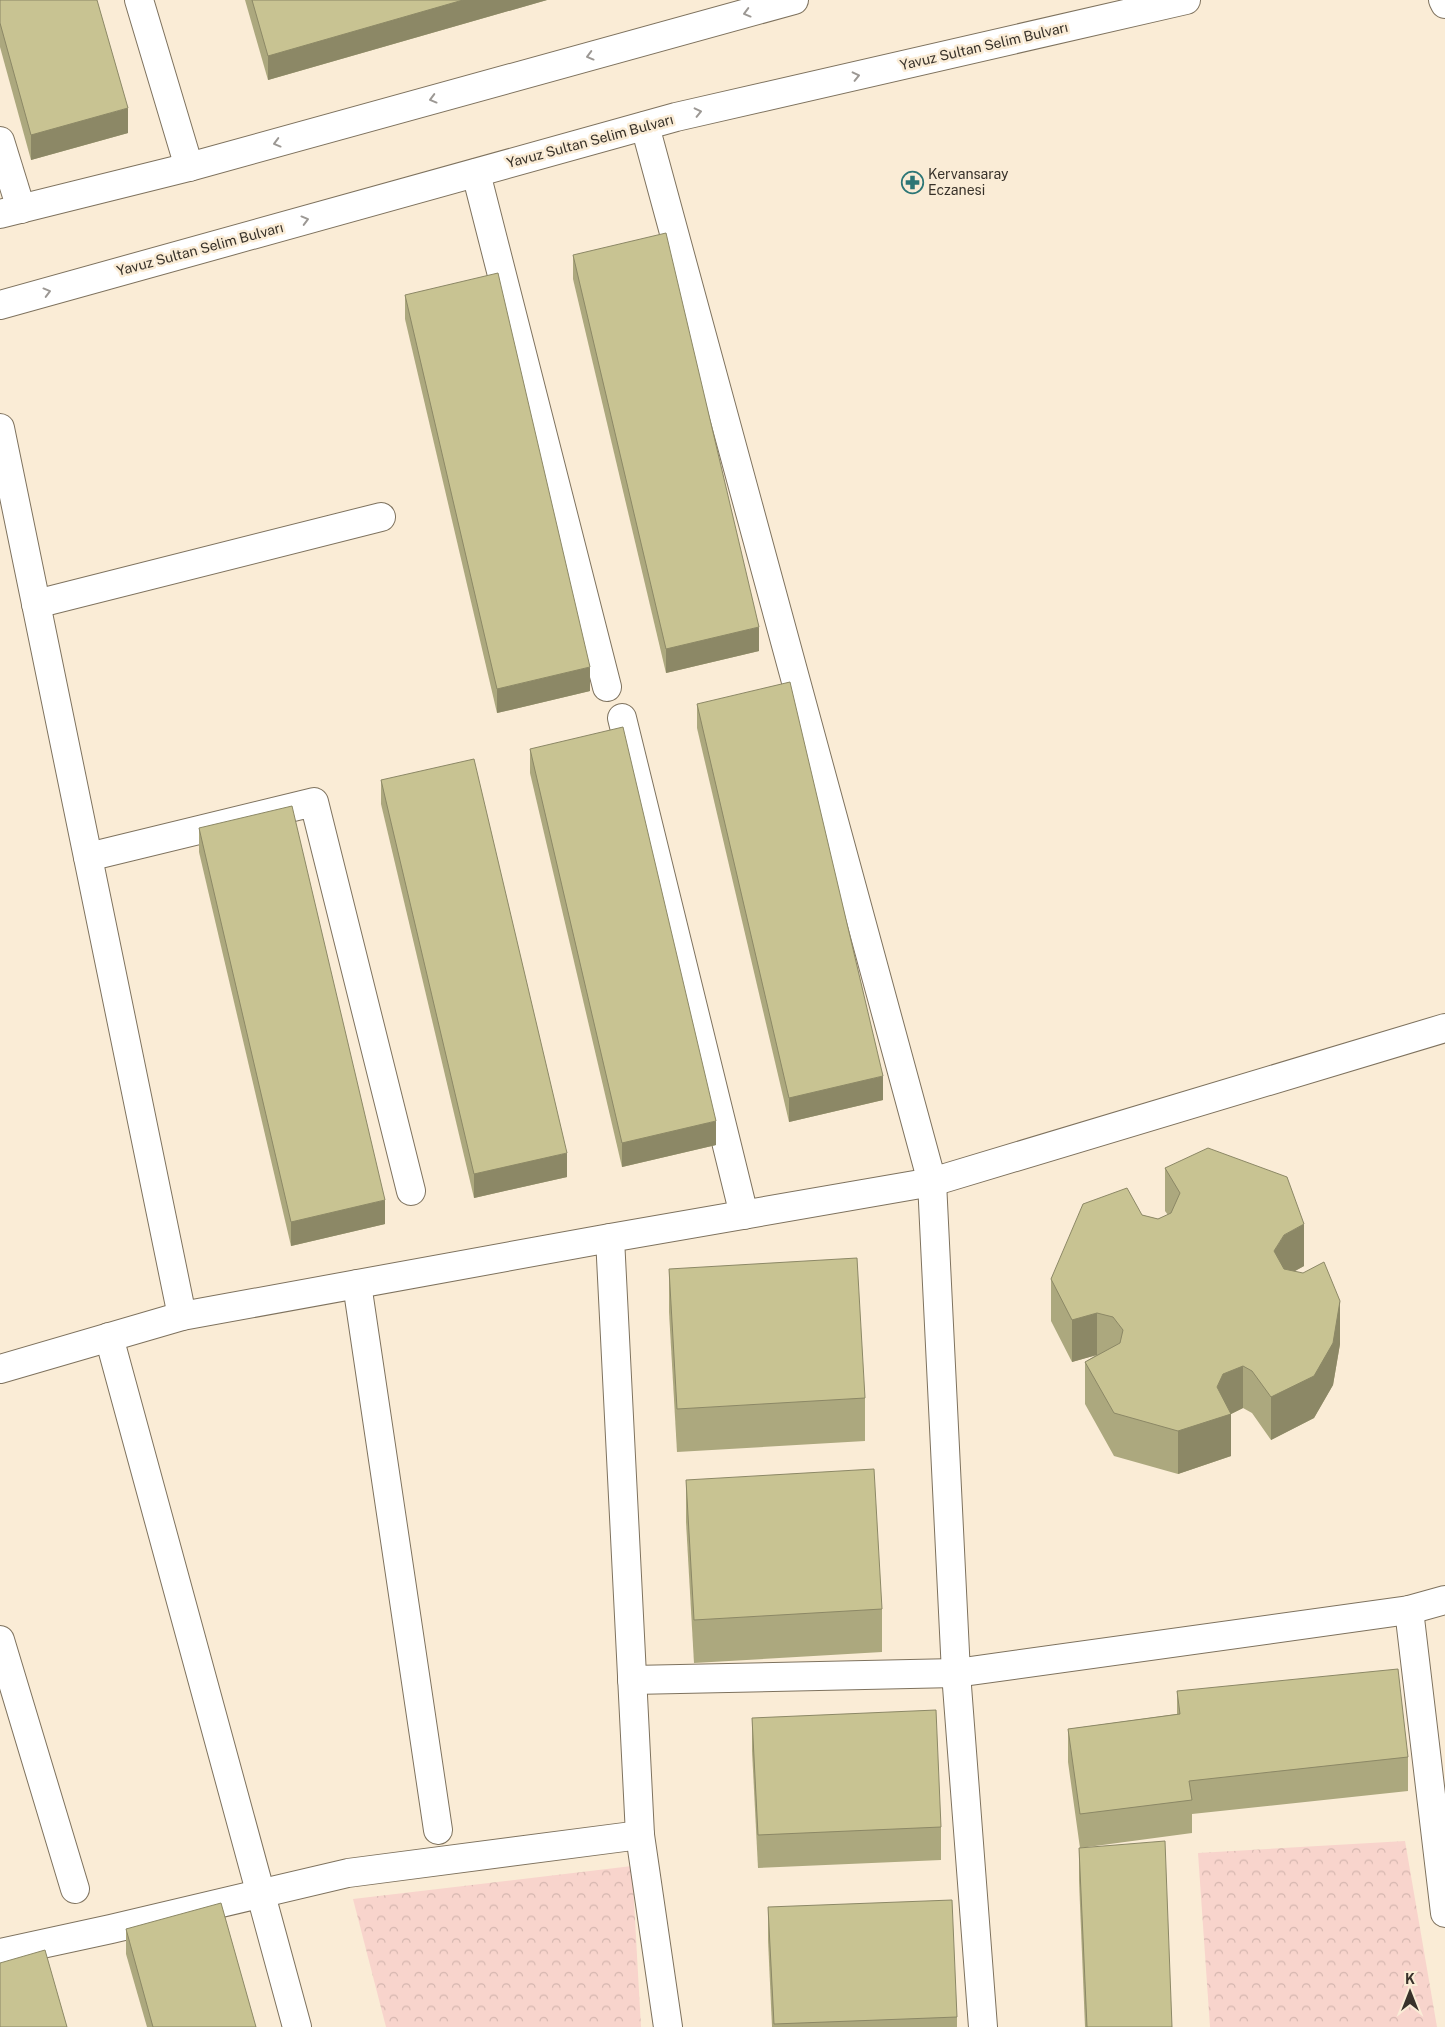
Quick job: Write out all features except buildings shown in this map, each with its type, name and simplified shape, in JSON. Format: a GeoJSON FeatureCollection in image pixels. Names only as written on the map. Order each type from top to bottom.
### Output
{"type":"FeatureCollection","features":[{"type":"Feature","properties":{"kind":"street"},"geometry":{"type":"LineString","coordinates":[[140,0],[189,167]]}},
{"type":"Feature","properties":{"kind":"street"},"geometry":{"type":"LineString","coordinates":[[0,141],[10,212],[189,167],[794,0]]}},
{"type":"Feature","properties":{"kind":"street","name":"Yavuz Sultan Selim Bulvarı"},"geometry":{"type":"LineString","coordinates":[[0,305],[645,126],[1186,0]]}},
{"type":"Feature","properties":{"kind":"street"},"geometry":{"type":"LineString","coordinates":[[1443,0],[1445,4]]}},
{"type":"Feature","properties":{"kind":"street"},"geometry":{"type":"LineString","coordinates":[[645,126],[932,1182],[948,1673],[965,2027]]}},
{"type":"Feature","properties":{"kind":"street"},"geometry":{"type":"LineString","coordinates":[[476,173],[608,687]]}},
{"type":"Feature","properties":{"kind":"street"},"geometry":{"type":"LineString","coordinates":[[0,428],[182,1316]]}},
{"type":"Feature","properties":{"kind":"street"},"geometry":{"type":"LineString","coordinates":[[36,604],[381,517]]}},
{"type":"Feature","properties":{"kind":"street"},"geometry":{"type":"LineString","coordinates":[[622,718],[744,1215]]}},
{"type":"Feature","properties":{"kind":"street"},"geometry":{"type":"LineString","coordinates":[[88,856],[314,802],[411,1191]]}},
{"type":"Feature","properties":{"kind":"street"},"geometry":{"type":"LineString","coordinates":[[0,1369],[182,1316],[610,1238],[932,1182],[1445,1028]]}},
{"type":"Feature","properties":{"kind":"street"},"geometry":{"type":"LineString","coordinates":[[610,1238],[640,1835],[668,2027]]}},
{"type":"Feature","properties":{"kind":"street"},"geometry":{"type":"LineString","coordinates":[[357,1284],[438,1830]]}},
{"type":"Feature","properties":{"kind":"street"},"geometry":{"type":"LineString","coordinates":[[109,1337],[297,2027]]}},
{"type":"Feature","properties":{"kind":"street"},"geometry":{"type":"LineString","coordinates":[[632,1680],[948,1673],[1409,1610],[1445,1600]]}},
{"type":"Feature","properties":{"kind":"street"},"geometry":{"type":"LineString","coordinates":[[1409,1610],[1445,1913]]}},
{"type":"Feature","properties":{"kind":"street"},"geometry":{"type":"LineString","coordinates":[[0,1640],[75,1889]]}},
{"type":"Feature","properties":{"kind":"street"},"geometry":{"type":"LineString","coordinates":[[948,1673],[982,2027]]}},
{"type":"Feature","properties":{"kind":"street"},"geometry":{"type":"LineString","coordinates":[[0,1953],[348,1873],[640,1835]]}},
{"type":"Feature","properties":{"kind":"green space"},"geometry":{"type":"Polygon","coordinates":[[[1405,1841],[1437,2027],[1210,2027],[1198,1853],[1405,1841]]]}},
{"type":"Feature","properties":{"kind":"green space"},"geometry":{"type":"Polygon","coordinates":[[[632,1866],[641,2027],[386,2027],[353,1899],[632,1866]]]}},
{"type":"Feature","properties":{"kind":"place","name":"Kervansaray Eczanesi"},"geometry":{"type":"Point","coordinates":[912,182]}}]}
